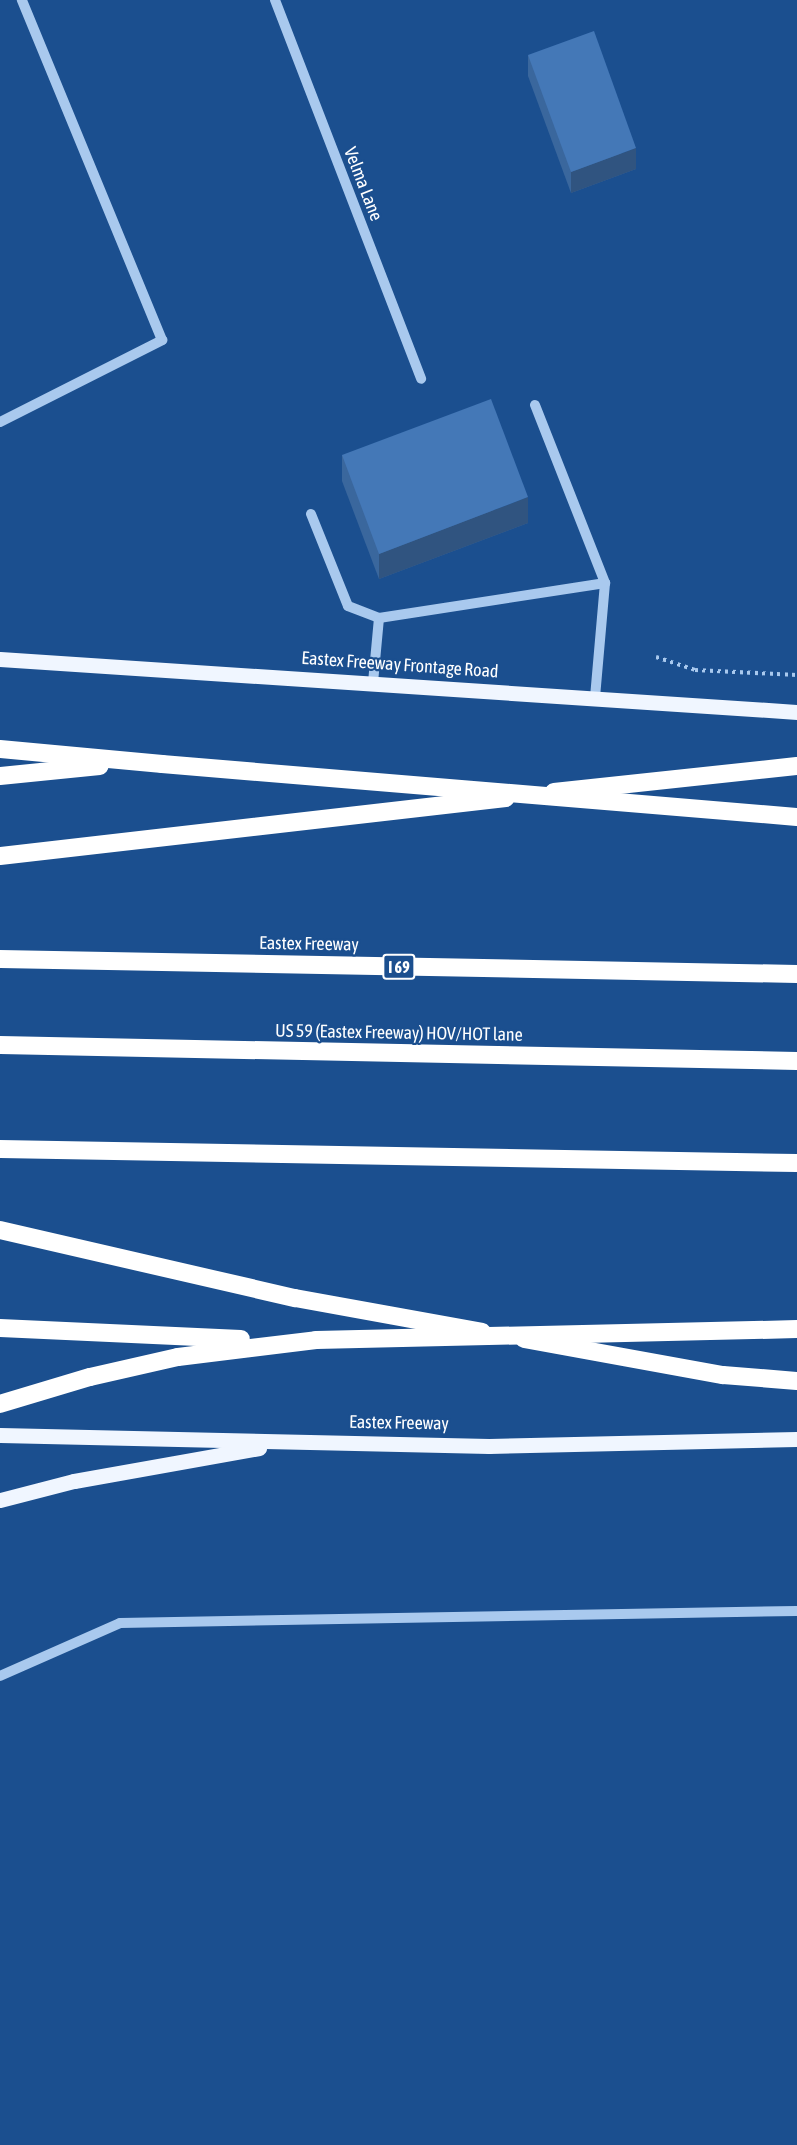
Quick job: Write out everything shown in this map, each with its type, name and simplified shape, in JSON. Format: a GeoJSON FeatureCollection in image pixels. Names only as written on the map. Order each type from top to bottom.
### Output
{"type":"FeatureCollection","features":[{"type":"Feature","properties":{"kind":"highway"},"geometry":{"type":"LineString","coordinates":[[0,749],[797,817]]}},
{"type":"Feature","properties":{"kind":"highway"},"geometry":{"type":"LineString","coordinates":[[0,776],[162,764]]}},
{"type":"Feature","properties":{"kind":"highway"},"geometry":{"type":"LineString","coordinates":[[0,856],[219,828],[797,766]]}},
{"type":"Feature","properties":{"kind":"highway","name":"Eastex Freeway"},"geometry":{"type":"LineString","coordinates":[[0,959],[797,974]]}},
{"type":"Feature","properties":{"kind":"highway","name":"US 59 (Eastex Freeway) HOV/HOT lane"},"geometry":{"type":"LineString","coordinates":[[0,1046],[797,1061]]}},
{"type":"Feature","properties":{"kind":"highway"},"geometry":{"type":"LineString","coordinates":[[0,1149],[797,1163]]}},
{"type":"Feature","properties":{"kind":"highway"},"geometry":{"type":"LineString","coordinates":[[0,1230],[295,1298],[723,1375],[797,1381]]}},
{"type":"Feature","properties":{"kind":"highway"},"geometry":{"type":"LineString","coordinates":[[0,1328],[316,1340],[797,1329]]}},
{"type":"Feature","properties":{"kind":"highway"},"geometry":{"type":"LineString","coordinates":[[0,1404],[90,1377],[178,1357],[316,1340]]}},
{"type":"Feature","properties":{"kind":"main road","name":"Eastex Freeway Frontage Road"},"geometry":{"type":"LineString","coordinates":[[0,659],[797,712]]}},
{"type":"Feature","properties":{"kind":"main road","name":"Eastex Freeway"},"geometry":{"type":"LineString","coordinates":[[0,1435],[489,1446],[797,1439]]}},
{"type":"Feature","properties":{"kind":"main road"},"geometry":{"type":"LineString","coordinates":[[0,1500],[74,1481],[291,1442]]}},
{"type":"Feature","properties":{"kind":"street"},"geometry":{"type":"LineString","coordinates":[[0,422],[162,340],[22,0]]}},
{"type":"Feature","properties":{"kind":"street","name":"Velma Lane"},"geometry":{"type":"LineString","coordinates":[[275,0],[421,379]]}},
{"type":"Feature","properties":{"kind":"street"},"geometry":{"type":"LineString","coordinates":[[535,405],[604,583],[595,698]]}},
{"type":"Feature","properties":{"kind":"street"},"geometry":{"type":"LineString","coordinates":[[311,514],[348,606],[378,618],[604,583]]}},
{"type":"Feature","properties":{"kind":"street"},"geometry":{"type":"LineString","coordinates":[[373,683],[378,618]]}},
{"type":"Feature","properties":{"kind":"street"},"geometry":{"type":"LineString","coordinates":[[0,1676],[120,1623],[797,1611]]}},
{"type":"Feature","properties":{"kind":"path"},"geometry":{"type":"LineString","coordinates":[[656,657],[695,670],[797,675]]}},
{"type":"Feature","properties":{"kind":"building"},"geometry":{"type":"Polygon","coordinates":[[[594,31],[636,148],[571,172],[528,55],[594,31]]]}},
{"type":"Feature","properties":{"kind":"building"},"geometry":{"type":"Polygon","coordinates":[[[491,399],[528,497],[379,554],[342,455],[491,399]]]}}]}
